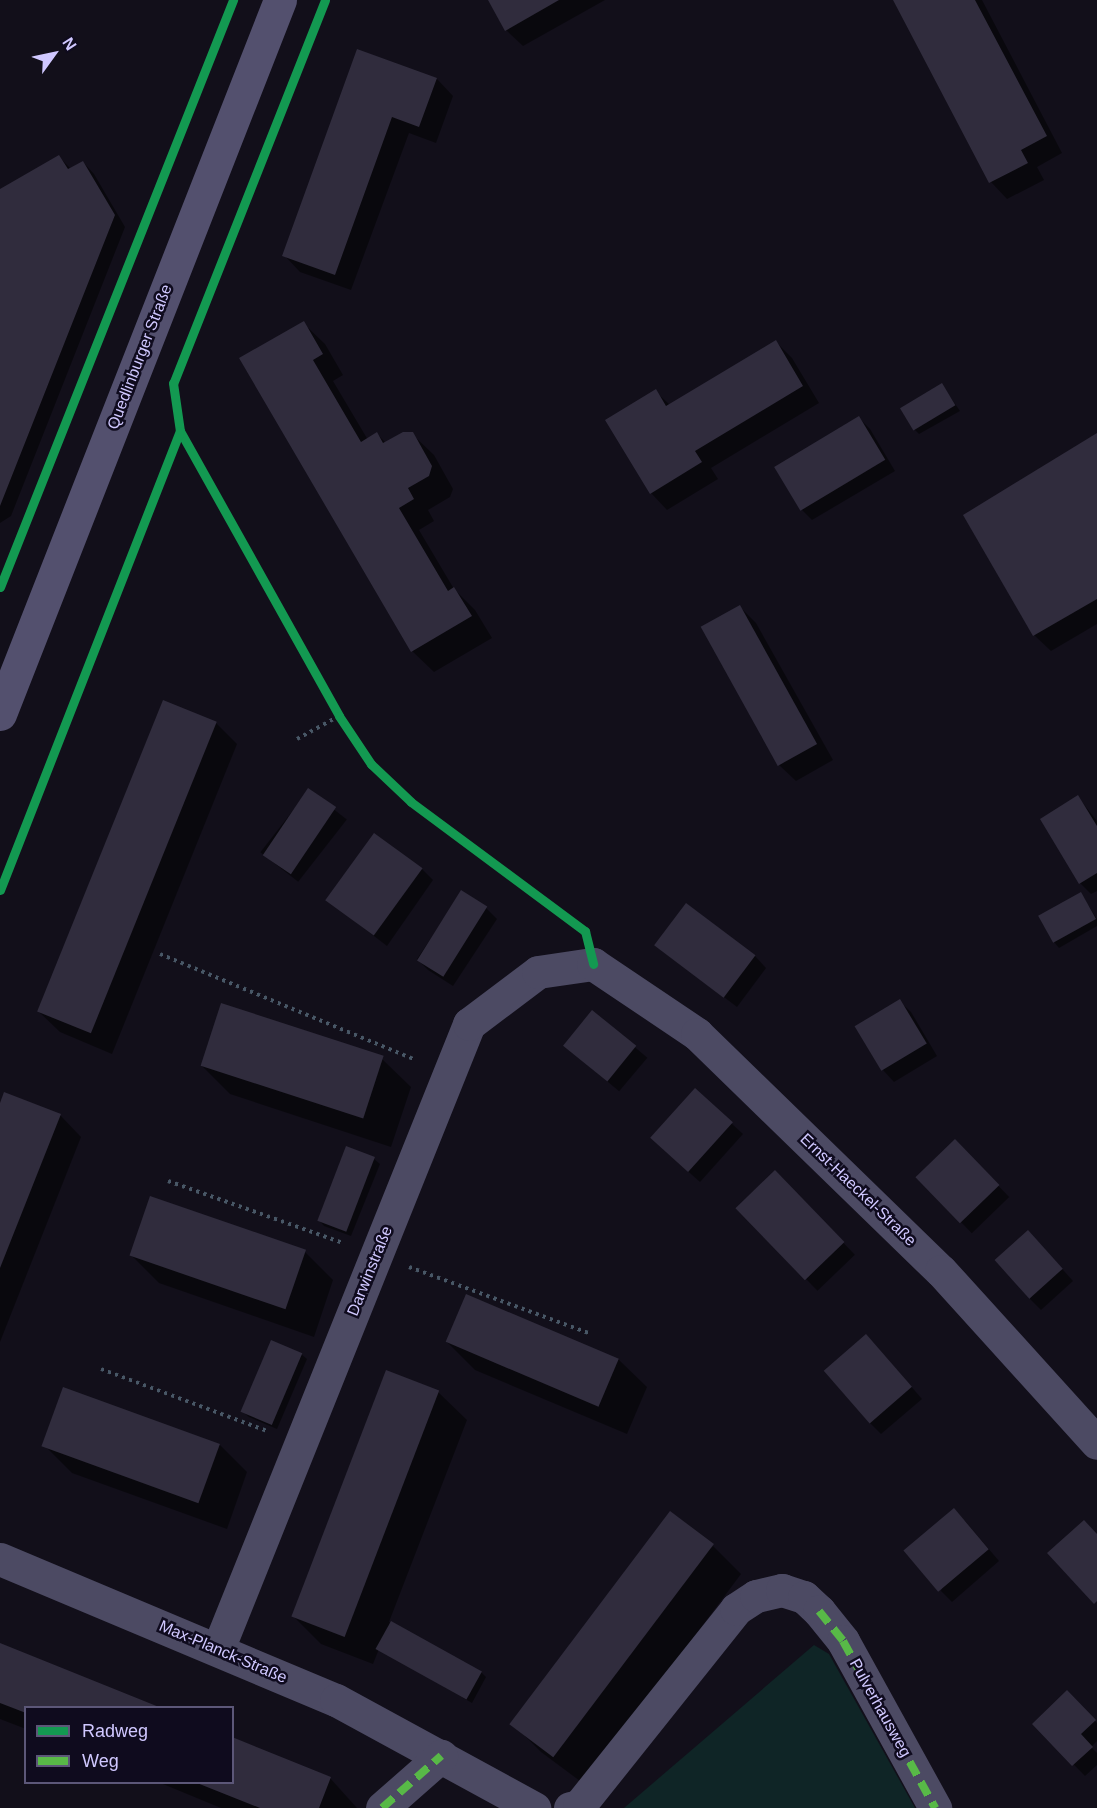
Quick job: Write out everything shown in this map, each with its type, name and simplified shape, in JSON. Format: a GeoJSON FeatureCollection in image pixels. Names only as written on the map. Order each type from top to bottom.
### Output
{"type":"FeatureCollection","features":[{"type":"Feature","properties":{"kind":"main road","name":"Quedlinburger Straße"},"geometry":{"type":"LineString","coordinates":[[0,714],[280,0]]}},
{"type":"Feature","properties":{"kind":"street","name":"Darwinstraße"},"geometry":{"type":"LineString","coordinates":[[218,1649],[469,1024],[538,972],[593,964]]}},
{"type":"Feature","properties":{"kind":"street","name":"Ernst-Haeckel-Straße"},"geometry":{"type":"LineString","coordinates":[[593,964],[697,1034],[941,1271],[1097,1443]]}},
{"type":"Feature","properties":{"kind":"street","name":"Max-Planck-Straße"},"geometry":{"type":"LineString","coordinates":[[0,1559],[336,1700],[534,1808]]}},
{"type":"Feature","properties":{"kind":"street","name":"Pulverhausweg"},"geometry":{"type":"LineString","coordinates":[[570,1808],[579,1806],[736,1609],[756,1596],[782,1590],[804,1597],[819,1611],[843,1641],[935,1808]]}},
{"type":"Feature","properties":{"kind":"street"},"geometry":{"type":"LineString","coordinates":[[382,1808],[441,1756]]}},
{"type":"Feature","properties":{"kind":"path"},"geometry":{"type":"LineString","coordinates":[[297,739],[339,716]]}},
{"type":"Feature","properties":{"kind":"path"},"geometry":{"type":"LineString","coordinates":[[160,954],[450,1074]]}},
{"type":"Feature","properties":{"kind":"path"},"geometry":{"type":"LineString","coordinates":[[101,1369],[301,1444]]}},
{"type":"Feature","properties":{"kind":"green space"},"geometry":{"type":"Polygon","coordinates":[[[814,1645],[829,1654],[915,1808],[624,1808],[814,1645]]]}},
{"type":"Feature","properties":{"kind":"building"},"geometry":{"type":"Polygon","coordinates":[[[488,0],[559,0],[505,31],[488,0]]]}},
{"type":"Feature","properties":{"kind":"building"},"geometry":{"type":"Polygon","coordinates":[[[893,0],[975,0],[1047,136],[1021,150],[1028,163],[989,183],[893,0]]]}},
{"type":"Feature","properties":{"kind":"building"},"geometry":{"type":"Polygon","coordinates":[[[357,49],[437,78],[419,127],[392,117],[335,275],[282,256],[357,49]]]}},
{"type":"Feature","properties":{"kind":"building"},"geometry":{"type":"Polygon","coordinates":[[[59,155],[68,169],[83,161],[115,215],[0,506],[0,189],[59,155]]]}},
{"type":"Feature","properties":{"kind":"building"},"geometry":{"type":"Polygon","coordinates":[[[304,321],[323,354],[313,360],[361,442],[377,432],[383,443],[403,432],[413,432],[432,466],[429,476],[408,488],[414,499],[399,508],[448,591],[454,587],[472,616],[411,652],[239,358],[304,321]]]}},
{"type":"Feature","properties":{"kind":"building"},"geometry":{"type":"Polygon","coordinates":[[[776,340],[803,386],[695,451],[702,462],[650,494],[605,420],[656,389],[666,406],[776,340]]]}},
{"type":"Feature","properties":{"kind":"building"},"geometry":{"type":"Polygon","coordinates":[[[942,383],[955,405],[913,431],[900,408],[942,383]]]}},
{"type":"Feature","properties":{"kind":"building"},"geometry":{"type":"Polygon","coordinates":[[[859,416],[885,460],[800,511],[774,467],[859,416]]]}},
{"type":"Feature","properties":{"kind":"building"},"geometry":{"type":"Polygon","coordinates":[[[1097,433],[1097,599],[1033,636],[963,515],[1097,433]]]}},
{"type":"Feature","properties":{"kind":"building"},"geometry":{"type":"Polygon","coordinates":[[[740,605],[817,744],[778,766],[701,627],[740,605]]]}},
{"type":"Feature","properties":{"kind":"building"},"geometry":{"type":"Polygon","coordinates":[[[163,700],[217,722],[91,1033],[37,1012],[163,700]]]}},
{"type":"Feature","properties":{"kind":"building"},"geometry":{"type":"Polygon","coordinates":[[[308,788],[336,807],[291,874],[263,855],[308,788]]]}},
{"type":"Feature","properties":{"kind":"building"},"geometry":{"type":"Polygon","coordinates":[[[1078,795],[1097,826],[1097,873],[1079,884],[1040,819],[1078,795]]]}},
{"type":"Feature","properties":{"kind":"building"},"geometry":{"type":"Polygon","coordinates":[[[374,833],[423,868],[374,935],[325,900],[374,833]]]}},
{"type":"Feature","properties":{"kind":"building"},"geometry":{"type":"Polygon","coordinates":[[[461,890],[487,906],[443,977],[417,960],[461,890]]]}},
{"type":"Feature","properties":{"kind":"building"},"geometry":{"type":"Polygon","coordinates":[[[1081,892],[1096,919],[1053,943],[1038,916],[1081,892]]]}},
{"type":"Feature","properties":{"kind":"building"},"geometry":{"type":"Polygon","coordinates":[[[686,903],[755,955],[724,998],[654,945],[686,903]]]}},
{"type":"Feature","properties":{"kind":"building"},"geometry":{"type":"Polygon","coordinates":[[[900,999],[927,1044],[881,1071],[855,1026],[900,999]]]}},
{"type":"Feature","properties":{"kind":"building"},"geometry":{"type":"Polygon","coordinates":[[[221,1003],[384,1056],[363,1119],[201,1066],[221,1003]]]}},
{"type":"Feature","properties":{"kind":"building"},"geometry":{"type":"Polygon","coordinates":[[[592,1010],[636,1046],[607,1082],[563,1046],[592,1010]]]}},
{"type":"Feature","properties":{"kind":"building"},"geometry":{"type":"Polygon","coordinates":[[[695,1088],[733,1122],[688,1172],[650,1138],[695,1088]]]}},
{"type":"Feature","properties":{"kind":"building"},"geometry":{"type":"Polygon","coordinates":[[[4,1092],[61,1114],[0,1268],[0,1103],[4,1092]]]}},
{"type":"Feature","properties":{"kind":"building"},"geometry":{"type":"Polygon","coordinates":[[[955,1139],[999,1185],[960,1223],[915,1177],[955,1139]]]}},
{"type":"Feature","properties":{"kind":"building"},"geometry":{"type":"Polygon","coordinates":[[[346,1146],[375,1157],[346,1232],[317,1221],[346,1146]]]}},
{"type":"Feature","properties":{"kind":"building"},"geometry":{"type":"Polygon","coordinates":[[[775,1170],[844,1242],[805,1280],[735,1208],[775,1170]]]}},
{"type":"Feature","properties":{"kind":"building"},"geometry":{"type":"Polygon","coordinates":[[[150,1196],[306,1250],[285,1309],[129,1256],[150,1196]]]}},
{"type":"Feature","properties":{"kind":"building"},"geometry":{"type":"Polygon","coordinates":[[[1028,1230],[1063,1269],[1029,1299],[995,1260],[1028,1230]]]}},
{"type":"Feature","properties":{"kind":"building"},"geometry":{"type":"Polygon","coordinates":[[[466,1294],[619,1359],[598,1407],[446,1342],[466,1294]]]}},
{"type":"Feature","properties":{"kind":"building"},"geometry":{"type":"Polygon","coordinates":[[[866,1334],[912,1387],[870,1424],[824,1371],[866,1334]]]}},
{"type":"Feature","properties":{"kind":"building"},"geometry":{"type":"Polygon","coordinates":[[[271,1340],[302,1353],[272,1425],[241,1412],[271,1340]]]}},
{"type":"Feature","properties":{"kind":"building"},"geometry":{"type":"Polygon","coordinates":[[[386,1370],[439,1390],[345,1637],[291,1616],[386,1370]]]}},
{"type":"Feature","properties":{"kind":"building"},"geometry":{"type":"Polygon","coordinates":[[[63,1387],[220,1444],[198,1503],[41,1446],[63,1387]]]}},
{"type":"Feature","properties":{"kind":"building"},"geometry":{"type":"Polygon","coordinates":[[[954,1508],[989,1549],[938,1592],[903,1550],[954,1508]]]}},
{"type":"Feature","properties":{"kind":"building"},"geometry":{"type":"Polygon","coordinates":[[[670,1511],[714,1544],[553,1757],[509,1724],[670,1511]]]}},
{"type":"Feature","properties":{"kind":"building"},"geometry":{"type":"Polygon","coordinates":[[[1084,1520],[1097,1534],[1097,1601],[1094,1604],[1047,1553],[1084,1520]]]}},
{"type":"Feature","properties":{"kind":"building"},"geometry":{"type":"Polygon","coordinates":[[[391,1621],[482,1671],[466,1699],[375,1649],[391,1621]]]}},
{"type":"Feature","properties":{"kind":"building"},"geometry":{"type":"Polygon","coordinates":[[[0,1643],[157,1706],[24,1706],[24,1712],[0,1703],[0,1643]]]}},
{"type":"Feature","properties":{"kind":"building"},"geometry":{"type":"Polygon","coordinates":[[[1067,1690],[1096,1720],[1081,1734],[1093,1747],[1072,1766],[1032,1724],[1067,1690]]]}},
{"type":"Feature","properties":{"kind":"building"},"geometry":{"type":"Polygon","coordinates":[[[234,1738],[331,1777],[319,1808],[260,1808],[200,1784],[234,1784],[234,1738]]]}},
{"type":"Feature","properties":{"kind":"marked path"},"geometry":{"type":"LineString","coordinates":[[819,1611],[843,1641],[935,1808]]}},
{"type":"Feature","properties":{"kind":"marked path"},"geometry":{"type":"LineString","coordinates":[[382,1808],[441,1756]]}},
{"type":"Feature","properties":{"kind":"cycle path"},"geometry":{"type":"LineString","coordinates":[[0,587],[233,0]]}},
{"type":"Feature","properties":{"kind":"cycle path"},"geometry":{"type":"LineString","coordinates":[[325,0],[173,383],[180,431],[339,716],[371,764],[411,802],[585,931],[593,964]]}},
{"type":"Feature","properties":{"kind":"cycle path"},"geometry":{"type":"LineString","coordinates":[[0,890],[180,431]]}}]}
